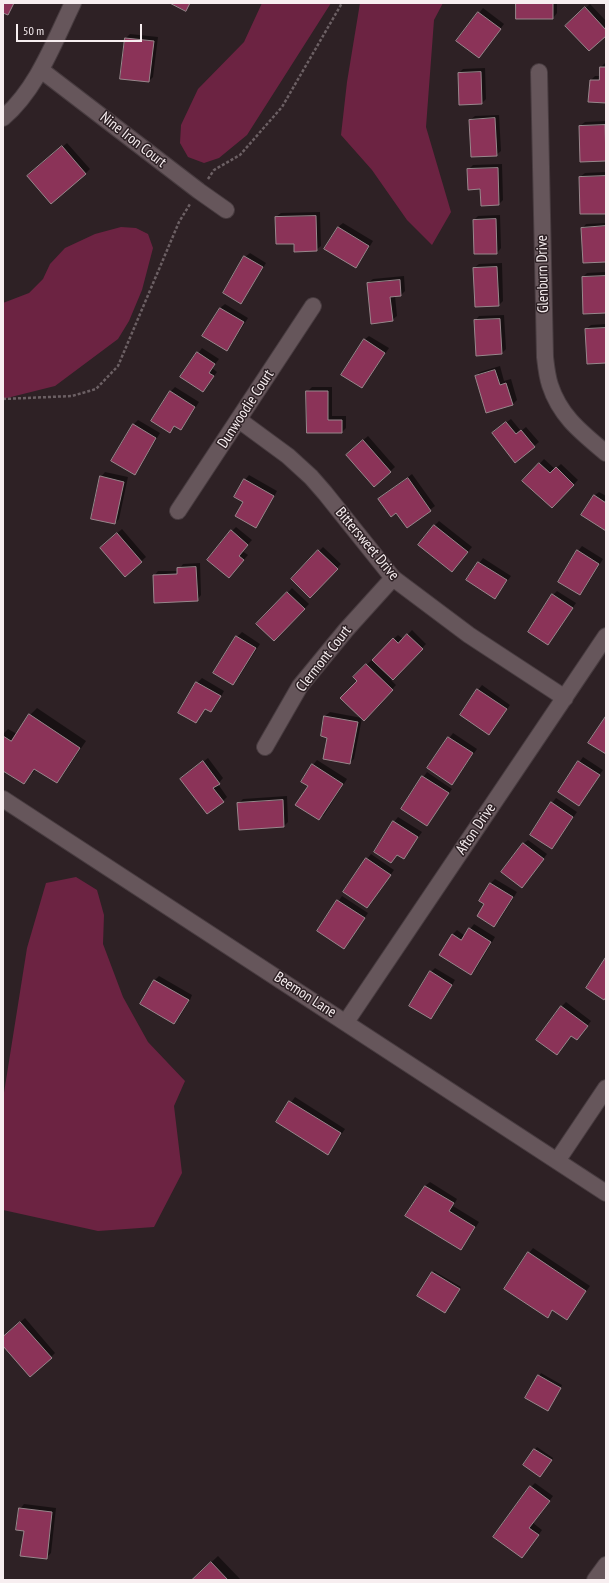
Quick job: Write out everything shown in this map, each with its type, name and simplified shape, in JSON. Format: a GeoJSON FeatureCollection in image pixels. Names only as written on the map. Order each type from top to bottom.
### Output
{"type":"FeatureCollection","features":[{"type":"Feature","properties":{"kind":"street"},"geometry":{"type":"LineString","coordinates":[[3,118],[21,99],[40,70],[73,3]]}},
{"type":"Feature","properties":{"kind":"street","name":"Nine Iron Court"},"geometry":{"type":"LineString","coordinates":[[40,70],[226,210]]}},
{"type":"Feature","properties":{"kind":"street","name":"Glenburn Drive"},"geometry":{"type":"LineString","coordinates":[[539,72],[545,357],[549,384],[559,407],[574,426],[606,453]]}},
{"type":"Feature","properties":{"kind":"street","name":"Dunwoodie Court"},"geometry":{"type":"LineString","coordinates":[[178,511],[313,306]]}},
{"type":"Feature","properties":{"kind":"street","name":"Bittersweet Drive"},"geometry":{"type":"LineString","coordinates":[[239,420],[288,456],[311,477],[393,578],[469,635],[565,698]]}},
{"type":"Feature","properties":{"kind":"street","name":"Clermont Court"},"geometry":{"type":"LineString","coordinates":[[265,747],[300,686],[346,630],[393,578]]}},
{"type":"Feature","properties":{"kind":"street","name":"Afton Drive"},"geometry":{"type":"LineString","coordinates":[[346,1022],[606,636]]}},
{"type":"Feature","properties":{"kind":"street","name":"Beemon Lane"},"geometry":{"type":"LineString","coordinates":[[3,799],[606,1193]]}},
{"type":"Feature","properties":{"kind":"street"},"geometry":{"type":"LineString","coordinates":[[557,1161],[606,1088]]}},
{"type":"Feature","properties":{"kind":"street"},"geometry":{"type":"LineString","coordinates":[[595,1580],[606,1565]]}},
{"type":"Feature","properties":{"kind":"path"},"geometry":{"type":"LineString","coordinates":[[3,399],[72,396],[96,389],[118,366],[179,222],[214,170],[240,155],[282,107],[342,3]]}},
{"type":"Feature","properties":{"kind":"shaded area"},"geometry":{"type":"Polygon","coordinates":[[[262,3],[331,3],[247,135],[219,158],[204,163],[188,157],[180,143],[181,125],[198,89],[244,42],[262,3]]]}},
{"type":"Feature","properties":{"kind":"shaded area"},"geometry":{"type":"Polygon","coordinates":[[[360,3],[443,3],[434,20],[426,127],[451,212],[432,245],[407,220],[372,170],[341,135],[347,82],[360,3]]]}},
{"type":"Feature","properties":{"kind":"shaded area"},"geometry":{"type":"Polygon","coordinates":[[[121,227],[136,228],[148,234],[153,248],[142,290],[129,321],[118,339],[55,386],[3,399],[3,303],[29,293],[43,279],[50,264],[65,248],[95,234],[121,227]]]}},
{"type":"Feature","properties":{"kind":"shaded area"},"geometry":{"type":"Polygon","coordinates":[[[76,877],[97,890],[104,915],[103,944],[123,997],[148,1042],[185,1081],[174,1106],[182,1173],[154,1227],[98,1231],[3,1210],[3,1099],[27,948],[46,883],[76,877]]]}},
{"type":"Feature","properties":{"kind":"building"},"geometry":{"type":"Polygon","coordinates":[[[3,3],[14,3],[8,15],[3,13],[3,3]]]}},
{"type":"Feature","properties":{"kind":"building"},"geometry":{"type":"Polygon","coordinates":[[[170,3],[190,3],[186,11],[170,3]]]}},
{"type":"Feature","properties":{"kind":"building"},"geometry":{"type":"Polygon","coordinates":[[[516,3],[553,3],[553,19],[516,19],[516,3]]]}},
{"type":"Feature","properties":{"kind":"building"},"geometry":{"type":"Polygon","coordinates":[[[585,7],[606,30],[606,36],[589,51],[565,26],[585,7]]]}},
{"type":"Feature","properties":{"kind":"building"},"geometry":{"type":"Polygon","coordinates":[[[478,12],[501,29],[479,58],[456,41],[478,12]]]}},
{"type":"Feature","properties":{"kind":"building"},"geometry":{"type":"Polygon","coordinates":[[[125,38],[154,41],[149,82],[120,79],[125,38]]]}},
{"type":"Feature","properties":{"kind":"building"},"geometry":{"type":"Polygon","coordinates":[[[600,67],[606,67],[606,103],[588,102],[590,80],[599,80],[600,67]]]}},
{"type":"Feature","properties":{"kind":"building"},"geometry":{"type":"Polygon","coordinates":[[[481,72],[482,104],[459,105],[458,73],[481,72]]]}},
{"type":"Feature","properties":{"kind":"building"},"geometry":{"type":"Polygon","coordinates":[[[495,118],[497,156],[471,157],[469,120],[495,118]]]}},
{"type":"Feature","properties":{"kind":"building"},"geometry":{"type":"Polygon","coordinates":[[[605,125],[606,161],[580,162],[579,126],[605,125]]]}},
{"type":"Feature","properties":{"kind":"building"},"geometry":{"type":"Polygon","coordinates":[[[62,146],[86,174],[51,204],[27,176],[62,146]]]}},
{"type":"Feature","properties":{"kind":"building"},"geometry":{"type":"Polygon","coordinates":[[[498,168],[499,205],[481,206],[480,189],[468,190],[467,169],[498,168]]]}},
{"type":"Feature","properties":{"kind":"building"},"geometry":{"type":"Polygon","coordinates":[[[606,176],[606,214],[580,214],[579,177],[606,176]]]}},
{"type":"Feature","properties":{"kind":"building"},"geometry":{"type":"Polygon","coordinates":[[[316,216],[317,251],[294,252],[294,244],[276,244],[275,217],[316,216]]]}},
{"type":"Feature","properties":{"kind":"building"},"geometry":{"type":"Polygon","coordinates":[[[496,219],[497,254],[474,254],[473,220],[496,219]]]}},
{"type":"Feature","properties":{"kind":"building"},"geometry":{"type":"Polygon","coordinates":[[[606,226],[606,262],[583,263],[581,228],[606,226]]]}},
{"type":"Feature","properties":{"kind":"building"},"geometry":{"type":"Polygon","coordinates":[[[338,227],[369,246],[356,268],[324,249],[338,227]]]}},
{"type":"Feature","properties":{"kind":"building"},"geometry":{"type":"Polygon","coordinates":[[[244,256],[263,267],[241,304],[223,293],[244,256]]]}},
{"type":"Feature","properties":{"kind":"building"},"geometry":{"type":"Polygon","coordinates":[[[497,267],[499,306],[475,307],[473,268],[497,267]]]}},
{"type":"Feature","properties":{"kind":"building"},"geometry":{"type":"Polygon","coordinates":[[[606,276],[606,313],[583,314],[582,277],[606,276]]]}},
{"type":"Feature","properties":{"kind":"building"},"geometry":{"type":"Polygon","coordinates":[[[400,280],[401,296],[390,297],[393,321],[371,324],[367,283],[400,280]]]}},
{"type":"Feature","properties":{"kind":"building"},"geometry":{"type":"Polygon","coordinates":[[[220,308],[244,322],[227,351],[202,336],[220,308]]]}},
{"type":"Feature","properties":{"kind":"building"},"geometry":{"type":"Polygon","coordinates":[[[500,319],[502,354],[476,356],[474,320],[500,319]]]}},
{"type":"Feature","properties":{"kind":"building"},"geometry":{"type":"Polygon","coordinates":[[[606,328],[606,363],[587,364],[585,329],[606,328]]]}},
{"type":"Feature","properties":{"kind":"building"},"geometry":{"type":"Polygon","coordinates":[[[364,339],[385,353],[362,388],[341,375],[364,339]]]}},
{"type":"Feature","properties":{"kind":"building"},"geometry":{"type":"Polygon","coordinates":[[[197,352],[215,364],[209,373],[214,376],[203,392],[180,377],[197,352]]]}},
{"type":"Feature","properties":{"kind":"building"},"geometry":{"type":"Polygon","coordinates":[[[495,370],[500,385],[506,383],[513,405],[486,413],[475,376],[495,370]]]}},
{"type":"Feature","properties":{"kind":"building"},"geometry":{"type":"Polygon","coordinates":[[[170,391],[195,407],[181,430],[174,426],[170,433],[151,421],[170,391]]]}},
{"type":"Feature","properties":{"kind":"building"},"geometry":{"type":"Polygon","coordinates":[[[306,391],[328,391],[328,420],[342,420],[342,433],[307,433],[306,391]]]}},
{"type":"Feature","properties":{"kind":"building"},"geometry":{"type":"Polygon","coordinates":[[[506,422],[516,434],[521,430],[535,447],[515,463],[492,433],[506,422]]]}},
{"type":"Feature","properties":{"kind":"building"},"geometry":{"type":"Polygon","coordinates":[[[133,424],[156,438],[135,475],[111,461],[133,424]]]}},
{"type":"Feature","properties":{"kind":"building"},"geometry":{"type":"Polygon","coordinates":[[[363,440],[391,472],[374,487],[346,455],[363,440]]]}},
{"type":"Feature","properties":{"kind":"building"},"geometry":{"type":"Polygon","coordinates":[[[539,463],[550,473],[556,467],[574,485],[552,508],[522,481],[539,463]]]}},
{"type":"Feature","properties":{"kind":"building"},"geometry":{"type":"Polygon","coordinates":[[[100,476],[124,482],[115,524],[91,519],[100,476]]]}},
{"type":"Feature","properties":{"kind":"building"},"geometry":{"type":"Polygon","coordinates":[[[408,478],[431,511],[407,528],[396,513],[391,517],[378,499],[408,478]]]}},
{"type":"Feature","properties":{"kind":"building"},"geometry":{"type":"Polygon","coordinates":[[[244,479],[274,496],[256,528],[235,516],[243,502],[234,497],[244,479]]]}},
{"type":"Feature","properties":{"kind":"building"},"geometry":{"type":"Polygon","coordinates":[[[594,495],[606,503],[606,531],[581,515],[594,495]]]}},
{"type":"Feature","properties":{"kind":"building"},"geometry":{"type":"Polygon","coordinates":[[[434,525],[468,552],[452,572],[418,545],[434,525]]]}},
{"type":"Feature","properties":{"kind":"building"},"geometry":{"type":"Polygon","coordinates":[[[231,530],[248,545],[239,556],[244,560],[229,578],[207,560],[231,530]]]}},
{"type":"Feature","properties":{"kind":"building"},"geometry":{"type":"Polygon","coordinates":[[[117,533],[142,562],[125,577],[100,548],[117,533]]]}},
{"type":"Feature","properties":{"kind":"building"},"geometry":{"type":"Polygon","coordinates":[[[318,550],[338,569],[310,598],[291,579],[318,550]]]}},
{"type":"Feature","properties":{"kind":"building"},"geometry":{"type":"Polygon","coordinates":[[[577,550],[599,564],[580,595],[558,582],[577,550]]]}},
{"type":"Feature","properties":{"kind":"building"},"geometry":{"type":"Polygon","coordinates":[[[478,562],[507,580],[495,599],[466,580],[478,562]]]}},
{"type":"Feature","properties":{"kind":"building"},"geometry":{"type":"Polygon","coordinates":[[[196,567],[198,601],[154,603],[153,575],[177,574],[177,568],[196,567]]]}},
{"type":"Feature","properties":{"kind":"building"},"geometry":{"type":"Polygon","coordinates":[[[287,592],[305,609],[274,641],[256,624],[287,592]]]}},
{"type":"Feature","properties":{"kind":"building"},"geometry":{"type":"Polygon","coordinates":[[[552,594],[573,608],[548,645],[528,632],[552,594]]]}},
{"type":"Feature","properties":{"kind":"building"},"geometry":{"type":"Polygon","coordinates":[[[407,634],[423,649],[393,680],[372,660],[393,638],[398,643],[407,634]]]}},
{"type":"Feature","properties":{"kind":"building"},"geometry":{"type":"Polygon","coordinates":[[[236,636],[256,648],[233,685],[213,673],[236,636]]]}},
{"type":"Feature","properties":{"kind":"building"},"geometry":{"type":"Polygon","coordinates":[[[366,664],[393,690],[364,721],[340,698],[357,681],[353,677],[366,664]]]}},
{"type":"Feature","properties":{"kind":"building"},"geometry":{"type":"Polygon","coordinates":[[[196,682],[221,696],[211,712],[205,709],[196,723],[178,713],[196,682]]]}},
{"type":"Feature","properties":{"kind":"building"},"geometry":{"type":"Polygon","coordinates":[[[477,689],[507,709],[489,735],[460,715],[477,689]]]}},
{"type":"Feature","properties":{"kind":"building"},"geometry":{"type":"Polygon","coordinates":[[[29,714],[80,748],[57,783],[34,769],[24,784],[3,771],[3,736],[11,741],[29,714]]]}},
{"type":"Feature","properties":{"kind":"building"},"geometry":{"type":"Polygon","coordinates":[[[324,716],[358,722],[350,764],[323,759],[327,738],[321,736],[324,716]]]}},
{"type":"Feature","properties":{"kind":"building"},"geometry":{"type":"Polygon","coordinates":[[[606,716],[606,754],[588,743],[606,716]]]}},
{"type":"Feature","properties":{"kind":"building"},"geometry":{"type":"Polygon","coordinates":[[[448,737],[473,753],[452,785],[427,768],[448,737]]]}},
{"type":"Feature","properties":{"kind":"building"},"geometry":{"type":"Polygon","coordinates":[[[203,761],[220,784],[213,788],[224,802],[207,814],[180,779],[203,761]]]}},
{"type":"Feature","properties":{"kind":"building"},"geometry":{"type":"Polygon","coordinates":[[[578,761],[600,775],[579,806],[558,792],[578,761]]]}},
{"type":"Feature","properties":{"kind":"building"},"geometry":{"type":"Polygon","coordinates":[[[312,764],[343,784],[319,820],[295,805],[308,786],[301,782],[312,764]]]}},
{"type":"Feature","properties":{"kind":"building"},"geometry":{"type":"Polygon","coordinates":[[[422,776],[449,793],[427,826],[401,809],[422,776]]]}},
{"type":"Feature","properties":{"kind":"building"},"geometry":{"type":"Polygon","coordinates":[[[283,800],[284,827],[239,830],[237,803],[283,800]]]}},
{"type":"Feature","properties":{"kind":"building"},"geometry":{"type":"Polygon","coordinates":[[[551,802],[573,817],[552,849],[530,835],[551,802]]]}},
{"type":"Feature","properties":{"kind":"building"},"geometry":{"type":"Polygon","coordinates":[[[393,821],[418,837],[404,859],[397,855],[391,863],[374,852],[393,821]]]}},
{"type":"Feature","properties":{"kind":"building"},"geometry":{"type":"Polygon","coordinates":[[[523,843],[544,859],[522,888],[501,872],[523,843]]]}},
{"type":"Feature","properties":{"kind":"building"},"geometry":{"type":"Polygon","coordinates":[[[366,858],[391,875],[367,908],[343,892],[366,858]]]}},
{"type":"Feature","properties":{"kind":"building"},"geometry":{"type":"Polygon","coordinates":[[[490,883],[513,897],[494,927],[477,916],[484,904],[479,901],[490,883]]]}},
{"type":"Feature","properties":{"kind":"building"},"geometry":{"type":"Polygon","coordinates":[[[337,900],[365,918],[344,949],[317,931],[337,900]]]}},
{"type":"Feature","properties":{"kind":"building"},"geometry":{"type":"Polygon","coordinates":[[[469,928],[491,942],[471,975],[439,955],[452,934],[461,940],[469,928]]]}},
{"type":"Feature","properties":{"kind":"building"},"geometry":{"type":"Polygon","coordinates":[[[606,957],[606,997],[604,1000],[586,988],[606,957]]]}},
{"type":"Feature","properties":{"kind":"building"},"geometry":{"type":"Polygon","coordinates":[[[430,971],[452,985],[431,1019],[409,1006],[430,971]]]}},
{"type":"Feature","properties":{"kind":"building"},"geometry":{"type":"Polygon","coordinates":[[[154,980],[189,1000],[174,1024],[140,1004],[154,980]]]}},
{"type":"Feature","properties":{"kind":"building"},"geometry":{"type":"Polygon","coordinates":[[[561,1006],[588,1026],[577,1040],[571,1036],[557,1055],[536,1040],[561,1006]]]}},
{"type":"Feature","properties":{"kind":"building"},"geometry":{"type":"Polygon","coordinates":[[[289,1101],[341,1133],[328,1155],[276,1122],[289,1101]]]}},
{"type":"Feature","properties":{"kind":"building"},"geometry":{"type":"Polygon","coordinates":[[[425,1186],[454,1203],[449,1211],[475,1227],[461,1250],[405,1216],[425,1186]]]}},
{"type":"Feature","properties":{"kind":"building"},"geometry":{"type":"Polygon","coordinates":[[[528,1252],[586,1291],[567,1320],[552,1310],[548,1318],[504,1289],[528,1252]]]}},
{"type":"Feature","properties":{"kind":"building"},"geometry":{"type":"Polygon","coordinates":[[[432,1272],[460,1289],[445,1313],[417,1296],[432,1272]]]}},
{"type":"Feature","properties":{"kind":"building"},"geometry":{"type":"Polygon","coordinates":[[[20,1322],[52,1358],[30,1377],[3,1346],[3,1337],[20,1322]]]}},
{"type":"Feature","properties":{"kind":"building"},"geometry":{"type":"Polygon","coordinates":[[[538,1375],[561,1388],[548,1411],[525,1398],[538,1375]]]}},
{"type":"Feature","properties":{"kind":"building"},"geometry":{"type":"Polygon","coordinates":[[[534,1449],[552,1460],[540,1477],[523,1465],[534,1449]]]}},
{"type":"Feature","properties":{"kind":"building"},"geometry":{"type":"Polygon","coordinates":[[[530,1486],[550,1501],[529,1528],[539,1535],[522,1558],[493,1537],[530,1486]]]}},
{"type":"Feature","properties":{"kind":"building"},"geometry":{"type":"Polygon","coordinates":[[[19,1508],[52,1512],[47,1559],[20,1556],[24,1531],[16,1530],[19,1508]]]}},
{"type":"Feature","properties":{"kind":"building"},"geometry":{"type":"Polygon","coordinates":[[[211,1562],[228,1580],[192,1580],[211,1562]]]}}]}
